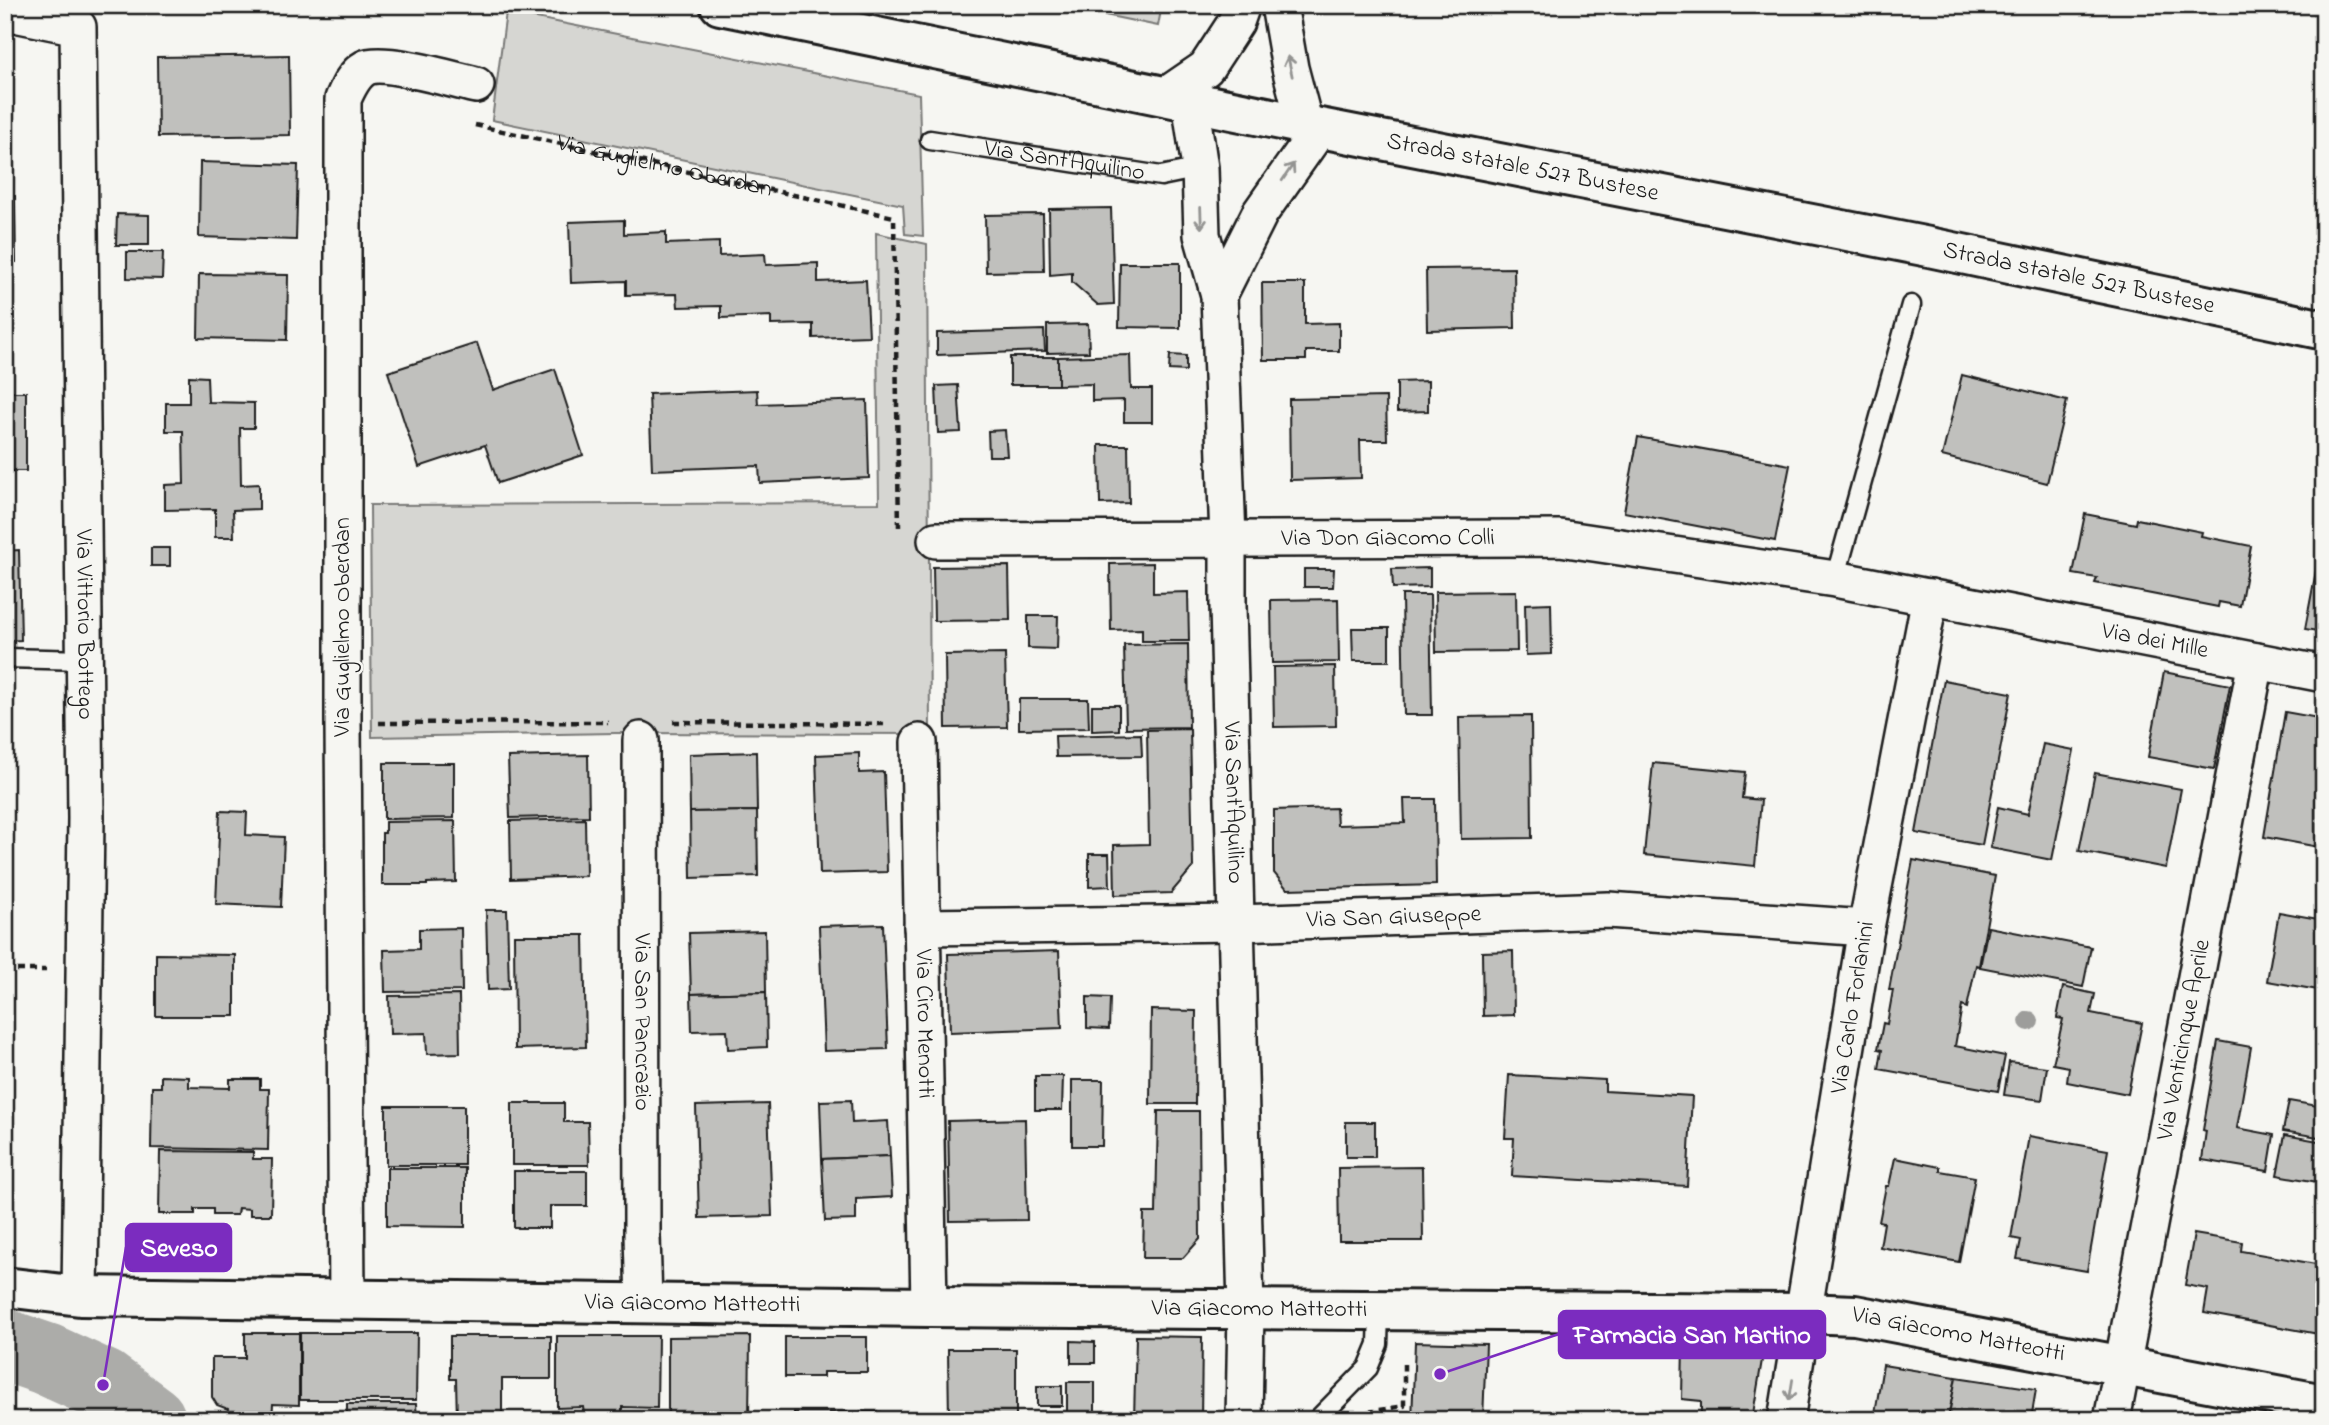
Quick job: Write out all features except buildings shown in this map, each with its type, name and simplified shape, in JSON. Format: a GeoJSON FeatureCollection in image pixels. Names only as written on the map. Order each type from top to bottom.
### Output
{"type":"FeatureCollection","features":[{"type":"Feature","properties":{"kind":"street","name":"Strada statale 527 Bustese"},"geometry":{"type":"LineString","coordinates":[[720,5],[1312,127],[1929,247],[2324,330]]}},
{"type":"Feature","properties":{"kind":"street"},"geometry":{"type":"LineString","coordinates":[[1178,99],[1206,68],[1236,22],[1242,5]]}},
{"type":"Feature","properties":{"kind":"street"},"geometry":{"type":"LineString","coordinates":[[1279,5],[1290,68],[1312,127]]}},
{"type":"Feature","properties":{"kind":"street","name":"Via Vittorio Bottego"},"geometry":{"type":"LineString","coordinates":[[5,12],[78,27],[86,829],[80,1296]]}},
{"type":"Feature","properties":{"kind":"street","name":"Via Guglielmo Oberdan"},"geometry":{"type":"LineString","coordinates":[[347,1298],[343,99],[354,77],[365,67],[384,65],[472,84]]}},
{"type":"Feature","properties":{"kind":"street","name":"Via Sant'Aquilino"},"geometry":{"type":"LineString","coordinates":[[1178,99],[1200,168],[1202,235],[1219,295],[1238,923],[1246,1310],[1244,1420]]}},
{"type":"Feature","properties":{"kind":"street","name":"Via Sant'Aquilino"},"geometry":{"type":"LineString","coordinates":[[1219,295],[1260,213],[1312,127]]}},
{"type":"Feature","properties":{"kind":"street","name":"Via Don Giacomo Colli"},"geometry":{"type":"LineString","coordinates":[[936,540],[1560,538],[1835,579],[1989,609]]}},
{"type":"Feature","properties":{"kind":"street","name":"Via Carlo Forlanini"},"geometry":{"type":"LineString","coordinates":[[1786,1420],[1866,928],[1930,597]]}},
{"type":"Feature","properties":{"kind":"street","name":"Via dei Mille"},"geometry":{"type":"LineString","coordinates":[[1989,609],[2324,674]]}},
{"type":"Feature","properties":{"kind":"street","name":"Via Venticinque Aprile"},"geometry":{"type":"LineString","coordinates":[[2112,1420],[2256,661]]}},
{"type":"Feature","properties":{"kind":"street","name":"Via San Pancrazio"},"geometry":{"type":"LineString","coordinates":[[641,731],[644,1302]]}},
{"type":"Feature","properties":{"kind":"street","name":"Via Ciro Menotti"},"geometry":{"type":"LineString","coordinates":[[919,742],[929,1307]]}},
{"type":"Feature","properties":{"kind":"street","name":"Via San Giuseppe"},"geometry":{"type":"LineString","coordinates":[[922,927],[1238,923],[1608,910],[1866,928]]}},
{"type":"Feature","properties":{"kind":"street","name":"Via Giacomo Matteotti"},"geometry":{"type":"LineString","coordinates":[[5,1287],[80,1296],[1856,1315],[2324,1404]]}},
{"type":"Feature","properties":{"kind":"lane","name":"Via Sant'Aquilino"},"geometry":{"type":"LineString","coordinates":[[930,140],[1161,176],[1200,168]]}},
{"type":"Feature","properties":{"kind":"lane"},"geometry":{"type":"LineString","coordinates":[[1835,579],[1911,305]]}},
{"type":"Feature","properties":{"kind":"lane"},"geometry":{"type":"LineString","coordinates":[[5,658],[85,660]]}},
{"type":"Feature","properties":{"kind":"lane","name":"Via Giacomo Matteotti"},"geometry":{"type":"LineString","coordinates":[[1317,1420],[1368,1368],[1378,1344],[1379,1311]]}},
{"type":"Feature","properties":{"kind":"path","name":"Via Guglielmo Oberdan"},"geometry":{"type":"LineString","coordinates":[[472,84],[461,122],[894,216],[899,540],[936,540]]}},
{"type":"Feature","properties":{"kind":"path"},"geometry":{"type":"LineString","coordinates":[[343,723],[641,731],[919,725],[919,742]]}},
{"type":"Feature","properties":{"kind":"shaded area"},"geometry":{"type":"Polygon","coordinates":[[[1057,5],[1162,5],[1158,26],[1057,5]]]}},
{"type":"Feature","properties":{"kind":"shaded area"},"geometry":{"type":"Polygon","coordinates":[[[506,12],[919,94],[923,236],[905,234],[903,205],[492,120],[506,12]]]}},
{"type":"Feature","properties":{"kind":"shaded area"},"geometry":{"type":"Polygon","coordinates":[[[876,233],[927,244],[930,734],[616,733],[372,737],[370,505],[879,503],[876,233]]]}},
{"type":"Feature","properties":{"kind":"waterway"},"geometry":{"type":"LineString","coordinates":[[5,1345],[46,1359],[103,1385],[150,1420]]}},
{"type":"Feature","properties":{"kind":"place","name":"Farmacia San Martino"},"geometry":{"type":"Point","coordinates":[1440,1374]}},
{"type":"Feature","properties":{"kind":"place","name":"Seveso"},"geometry":{"type":"Point","coordinates":[103,1385]}}]}
